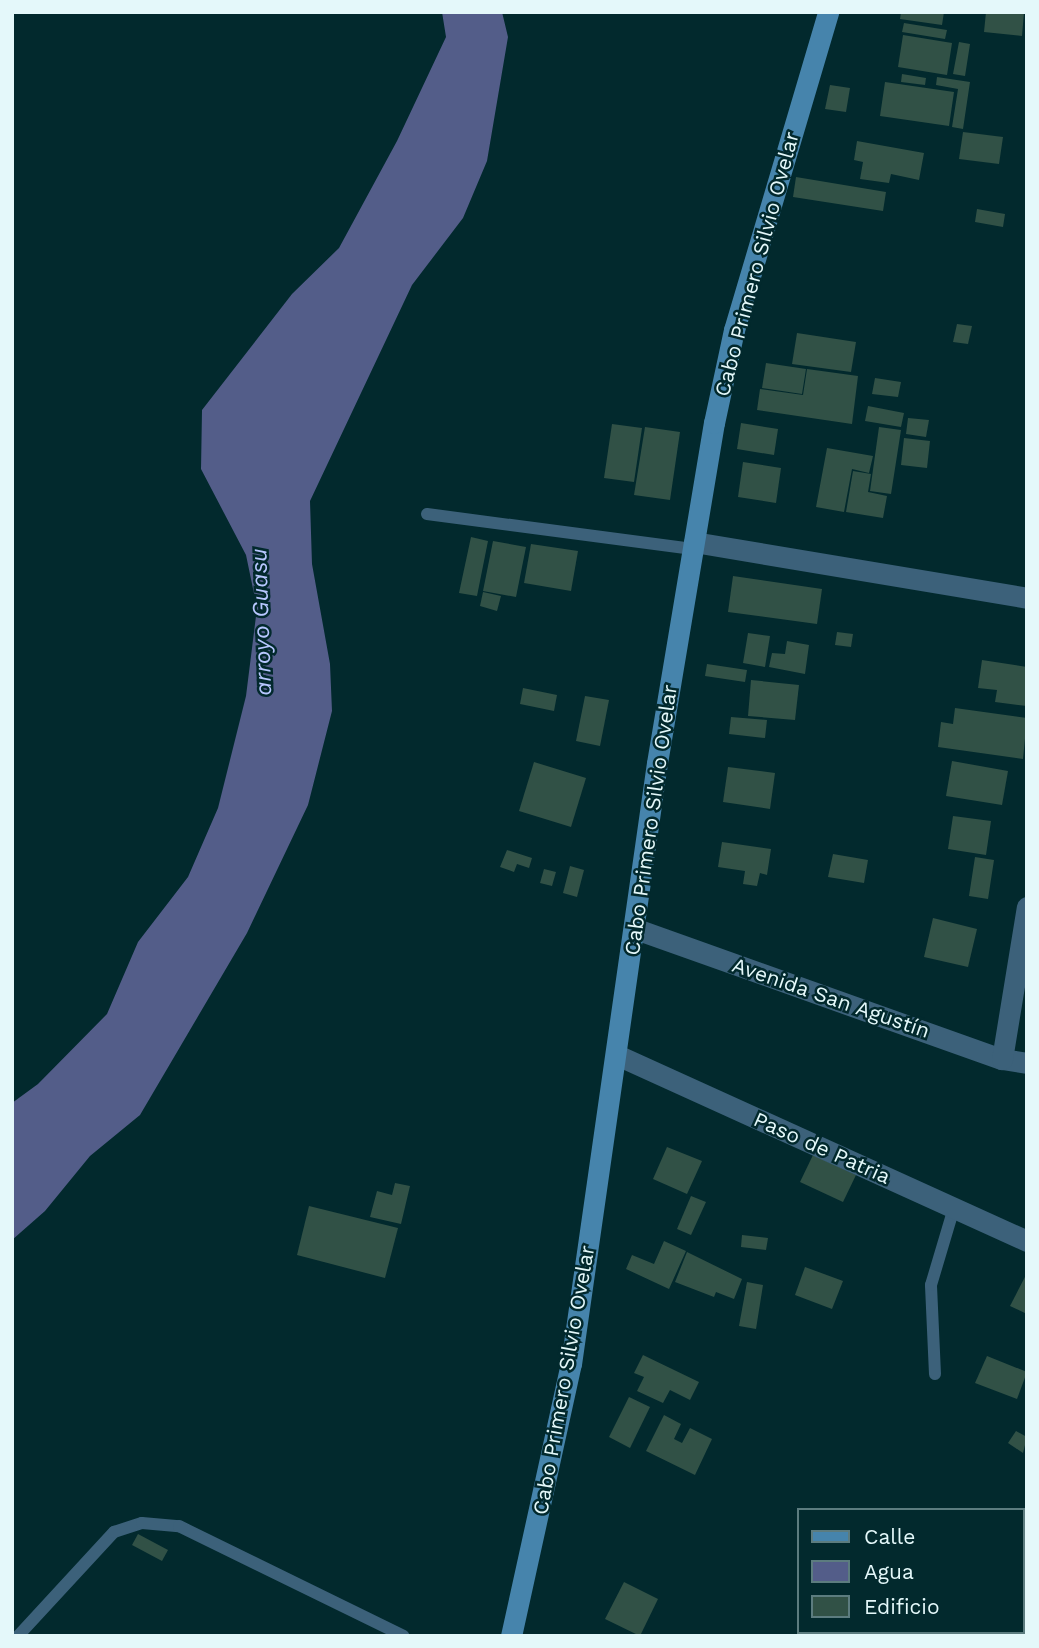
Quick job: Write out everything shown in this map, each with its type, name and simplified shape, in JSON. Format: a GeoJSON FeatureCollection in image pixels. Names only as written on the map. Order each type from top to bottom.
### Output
{"type":"FeatureCollection","features":[{"type":"Feature","properties":{"kind":"main road","name":"Cabo Primero Silvio Ovelar"},"geometry":{"type":"LineString","coordinates":[[511,1636],[571,1363],[636,929],[657,763],[734,330],[828,12]]}},
{"type":"Feature","properties":{"kind":"street"},"geometry":{"type":"LineString","coordinates":[[694,546],[1027,598]]}},
{"type":"Feature","properties":{"kind":"street"},"geometry":{"type":"LineString","coordinates":[[1002,1059],[1027,907]]}},
{"type":"Feature","properties":{"kind":"street","name":"Avenida San Agustín"},"geometry":{"type":"LineString","coordinates":[[636,929],[1002,1059],[1027,1063]]}},
{"type":"Feature","properties":{"kind":"street","name":"Paso de Patria"},"geometry":{"type":"LineString","coordinates":[[617,1055],[1027,1241]]}},
{"type":"Feature","properties":{"kind":"lane"},"geometry":{"type":"LineString","coordinates":[[427,514],[694,546]]}},
{"type":"Feature","properties":{"kind":"lane"},"geometry":{"type":"LineString","coordinates":[[935,1374],[931,1285],[954,1208]]}},
{"type":"Feature","properties":{"kind":"lane"},"geometry":{"type":"LineString","coordinates":[[18,1636],[114,1532],[142,1522],[179,1526],[404,1636]]}},
{"type":"Feature","properties":{"kind":"water","name":"arroyo Guasu"},"geometry":{"type":"Polygon","coordinates":[[[442,12],[502,12],[508,37],[487,161],[463,218],[412,285],[310,501],[312,564],[330,664],[332,711],[308,805],[247,933],[140,1115],[90,1156],[45,1211],[12,1240],[12,1103],[38,1084],[107,1014],[138,942],[188,877],[218,808],[246,696],[257,608],[246,555],[201,469],[202,410],[292,294],[339,248],[397,141],[446,37],[442,12]]]}},
{"type":"Feature","properties":{"kind":"building"},"geometry":{"type":"Polygon","coordinates":[[[901,12],[944,12],[942,25],[900,19],[901,12]]]}},
{"type":"Feature","properties":{"kind":"building"},"geometry":{"type":"Polygon","coordinates":[[[986,12],[1024,12],[1022,36],[984,32],[986,12]]]}},
{"type":"Feature","properties":{"kind":"building"},"geometry":{"type":"Polygon","coordinates":[[[904,23],[947,30],[945,39],[902,32],[904,23]]]}},
{"type":"Feature","properties":{"kind":"building"},"geometry":{"type":"Polygon","coordinates":[[[903,35],[952,43],[947,75],[898,67],[903,35]]]}},
{"type":"Feature","properties":{"kind":"building"},"geometry":{"type":"Polygon","coordinates":[[[959,42],[970,44],[965,76],[953,74],[959,42]]]}},
{"type":"Feature","properties":{"kind":"building"},"geometry":{"type":"Polygon","coordinates":[[[902,74],[926,78],[925,85],[901,82],[902,74]]]}},
{"type":"Feature","properties":{"kind":"building"},"geometry":{"type":"Polygon","coordinates":[[[937,77],[970,82],[963,129],[952,127],[958,89],[936,85],[937,77]]]}},
{"type":"Feature","properties":{"kind":"building"},"geometry":{"type":"Polygon","coordinates":[[[885,82],[954,92],[949,126],[880,116],[885,82]]]}},
{"type":"Feature","properties":{"kind":"building"},"geometry":{"type":"Polygon","coordinates":[[[830,85],[850,88],[846,112],[825,109],[830,85]]]}},
{"type":"Feature","properties":{"kind":"building"},"geometry":{"type":"Polygon","coordinates":[[[963,132],[1003,137],[999,164],[959,159],[963,132]]]}},
{"type":"Feature","properties":{"kind":"building"},"geometry":{"type":"Polygon","coordinates":[[[857,141],[924,153],[919,180],[891,174],[889,183],[860,179],[863,162],[854,160],[857,141]]]}},
{"type":"Feature","properties":{"kind":"building"},"geometry":{"type":"Polygon","coordinates":[[[796,177],[886,192],[883,211],[793,197],[796,177]]]}},
{"type":"Feature","properties":{"kind":"building"},"geometry":{"type":"Polygon","coordinates":[[[977,209],[1005,214],[1003,227],[975,222],[977,209]]]}},
{"type":"Feature","properties":{"kind":"building"},"geometry":{"type":"Polygon","coordinates":[[[957,324],[972,326],[968,344],[953,342],[957,324]]]}},
{"type":"Feature","properties":{"kind":"building"},"geometry":{"type":"Polygon","coordinates":[[[797,333],[856,342],[851,372],[792,364],[797,333]]]}},
{"type":"Feature","properties":{"kind":"building"},"geometry":{"type":"Polygon","coordinates":[[[766,363],[806,369],[802,394],[762,388],[766,363]]]}},
{"type":"Feature","properties":{"kind":"building"},"geometry":{"type":"Polygon","coordinates":[[[807,369],[858,376],[852,424],[757,410],[760,389],[803,395],[807,369]]]}},
{"type":"Feature","properties":{"kind":"building"},"geometry":{"type":"Polygon","coordinates":[[[875,378],[901,382],[898,397],[872,394],[875,378]]]}},
{"type":"Feature","properties":{"kind":"building"},"geometry":{"type":"Polygon","coordinates":[[[868,406],[904,413],[901,427],[865,421],[868,406]]]}},
{"type":"Feature","properties":{"kind":"building"},"geometry":{"type":"Polygon","coordinates":[[[908,418],[929,420],[926,437],[906,434],[908,418]]]}},
{"type":"Feature","properties":{"kind":"building"},"geometry":{"type":"Polygon","coordinates":[[[741,423],[778,429],[774,455],[737,449],[741,423]]]}},
{"type":"Feature","properties":{"kind":"building"},"geometry":{"type":"Polygon","coordinates":[[[612,424],[642,428],[634,482],[604,478],[612,424]]]}},
{"type":"Feature","properties":{"kind":"building"},"geometry":{"type":"Polygon","coordinates":[[[645,427],[680,432],[670,500],[634,495],[645,427]]]}},
{"type":"Feature","properties":{"kind":"building"},"geometry":{"type":"Polygon","coordinates":[[[879,427],[901,430],[891,494],[870,491],[879,427]]]}},
{"type":"Feature","properties":{"kind":"building"},"geometry":{"type":"Polygon","coordinates":[[[904,438],[930,441],[927,468],[901,465],[904,438]]]}},
{"type":"Feature","properties":{"kind":"building"},"geometry":{"type":"Polygon","coordinates":[[[827,448],[873,456],[869,473],[852,469],[844,512],[816,507],[827,448]]]}},
{"type":"Feature","properties":{"kind":"building"},"geometry":{"type":"Polygon","coordinates":[[[743,462],[781,468],[776,503],[738,497],[743,462]]]}},
{"type":"Feature","properties":{"kind":"building"},"geometry":{"type":"Polygon","coordinates":[[[853,471],[871,474],[868,492],[887,496],[883,518],[846,512],[853,471]]]}},
{"type":"Feature","properties":{"kind":"building"},"geometry":{"type":"Polygon","coordinates":[[[471,537],[488,541],[477,596],[459,593],[471,537]]]}},
{"type":"Feature","properties":{"kind":"building"},"geometry":{"type":"Polygon","coordinates":[[[493,541],[526,547],[516,597],[483,591],[493,541]]]}},
{"type":"Feature","properties":{"kind":"building"},"geometry":{"type":"Polygon","coordinates":[[[531,544],[578,551],[571,591],[524,583],[531,544]]]}},
{"type":"Feature","properties":{"kind":"building"},"geometry":{"type":"Polygon","coordinates":[[[733,576],[822,589],[817,624],[728,612],[733,576]]]}},
{"type":"Feature","properties":{"kind":"building"},"geometry":{"type":"Polygon","coordinates":[[[483,592],[501,596],[497,611],[480,606],[483,592]]]}},
{"type":"Feature","properties":{"kind":"building"},"geometry":{"type":"Polygon","coordinates":[[[837,632],[853,634],[851,647],[835,645],[837,632]]]}},
{"type":"Feature","properties":{"kind":"building"},"geometry":{"type":"Polygon","coordinates":[[[748,633],[770,636],[765,667],[743,663],[748,633]]]}},
{"type":"Feature","properties":{"kind":"building"},"geometry":{"type":"Polygon","coordinates":[[[787,641],[809,645],[805,674],[769,667],[772,653],[785,654],[787,641]]]}},
{"type":"Feature","properties":{"kind":"building"},"geometry":{"type":"Polygon","coordinates":[[[982,660],[1027,667],[1027,706],[995,702],[997,690],[978,688],[982,660]]]}},
{"type":"Feature","properties":{"kind":"building"},"geometry":{"type":"Polygon","coordinates":[[[707,664],[747,670],[745,682],[705,676],[707,664]]]}},
{"type":"Feature","properties":{"kind":"building"},"geometry":{"type":"Polygon","coordinates":[[[751,680],[799,685],[795,720],[748,716],[751,680]]]}},
{"type":"Feature","properties":{"kind":"building"},"geometry":{"type":"Polygon","coordinates":[[[523,688],[557,695],[554,711],[520,704],[523,688]]]}},
{"type":"Feature","properties":{"kind":"building"},"geometry":{"type":"Polygon","coordinates":[[[585,696],[609,700],[600,746],[576,741],[585,696]]]}},
{"type":"Feature","properties":{"kind":"building"},"geometry":{"type":"Polygon","coordinates":[[[955,708],[1027,718],[1023,759],[938,747],[941,722],[953,724],[955,708]]]}},
{"type":"Feature","properties":{"kind":"building"},"geometry":{"type":"Polygon","coordinates":[[[731,717],[767,720],[765,738],[729,734],[731,717]]]}},
{"type":"Feature","properties":{"kind":"building"},"geometry":{"type":"Polygon","coordinates":[[[952,761],[1008,771],[1002,805],[946,796],[952,761]]]}},
{"type":"Feature","properties":{"kind":"building"},"geometry":{"type":"Polygon","coordinates":[[[534,762],[586,778],[571,827],[519,811],[534,762]]]}},
{"type":"Feature","properties":{"kind":"building"},"geometry":{"type":"Polygon","coordinates":[[[728,767],[775,773],[770,809],[723,802],[728,767]]]}},
{"type":"Feature","properties":{"kind":"building"},"geometry":{"type":"Polygon","coordinates":[[[953,816],[991,821],[986,855],[948,849],[953,816]]]}},
{"type":"Feature","properties":{"kind":"building"},"geometry":{"type":"Polygon","coordinates":[[[722,842],[771,849],[767,875],[760,873],[757,886],[743,884],[745,871],[718,867],[722,842]]]}},
{"type":"Feature","properties":{"kind":"building"},"geometry":{"type":"Polygon","coordinates":[[[507,850],[532,858],[529,868],[517,864],[514,872],[500,867],[507,850]]]}},
{"type":"Feature","properties":{"kind":"building"},"geometry":{"type":"Polygon","coordinates":[[[833,854],[868,860],[864,883],[828,877],[833,854]]]}},
{"type":"Feature","properties":{"kind":"building"},"geometry":{"type":"Polygon","coordinates":[[[975,857],[994,860],[988,899],[969,896],[975,857]]]}},
{"type":"Feature","properties":{"kind":"building"},"geometry":{"type":"Polygon","coordinates":[[[570,866],[584,870],[577,897],[563,893],[570,866]]]}},
{"type":"Feature","properties":{"kind":"building"},"geometry":{"type":"Polygon","coordinates":[[[544,869],[556,872],[552,886],[540,883],[544,869]]]}},
{"type":"Feature","properties":{"kind":"building"},"geometry":{"type":"Polygon","coordinates":[[[933,918],[977,929],[968,967],[924,957],[933,918]]]}},
{"type":"Feature","properties":{"kind":"building"},"geometry":{"type":"Polygon","coordinates":[[[667,1147],[702,1161],[687,1194],[653,1179],[667,1147]]]}},
{"type":"Feature","properties":{"kind":"building"},"geometry":{"type":"Polygon","coordinates":[[[813,1155],[856,1175],[843,1202],[800,1182],[813,1155]]]}},
{"type":"Feature","properties":{"kind":"building"},"geometry":{"type":"Polygon","coordinates":[[[395,1183],[410,1186],[401,1224],[370,1217],[377,1191],[392,1195],[395,1183]]]}},
{"type":"Feature","properties":{"kind":"building"},"geometry":{"type":"Polygon","coordinates":[[[691,1196],[706,1202],[691,1235],[677,1229],[691,1196]]]}},
{"type":"Feature","properties":{"kind":"building"},"geometry":{"type":"Polygon","coordinates":[[[309,1206],[398,1228],[385,1278],[297,1255],[309,1206]]]}},
{"type":"Feature","properties":{"kind":"building"},"geometry":{"type":"Polygon","coordinates":[[[742,1235],[768,1238],[766,1250],[741,1247],[742,1235]]]}},
{"type":"Feature","properties":{"kind":"building"},"geometry":{"type":"Polygon","coordinates":[[[664,1241],[686,1251],[669,1289],[626,1269],[632,1255],[654,1264],[664,1241]]]}},
{"type":"Feature","properties":{"kind":"building"},"geometry":{"type":"Polygon","coordinates":[[[687,1252],[742,1279],[734,1299],[716,1292],[714,1297],[675,1282],[687,1252]]]}},
{"type":"Feature","properties":{"kind":"building"},"geometry":{"type":"Polygon","coordinates":[[[805,1267],[843,1281],[832,1309],[795,1295],[805,1267]]]}},
{"type":"Feature","properties":{"kind":"building"},"geometry":{"type":"Polygon","coordinates":[[[1027,1273],[1027,1314],[1010,1306],[1027,1273]]]}},
{"type":"Feature","properties":{"kind":"building"},"geometry":{"type":"Polygon","coordinates":[[[747,1282],[763,1285],[756,1329],[739,1326],[747,1282]]]}},
{"type":"Feature","properties":{"kind":"building"},"geometry":{"type":"Polygon","coordinates":[[[643,1355],[699,1382],[690,1400],[670,1390],[663,1403],[637,1391],[644,1377],[634,1373],[643,1355]]]}},
{"type":"Feature","properties":{"kind":"building"},"geometry":{"type":"Polygon","coordinates":[[[987,1356],[1027,1372],[1017,1399],[975,1383],[987,1356]]]}},
{"type":"Feature","properties":{"kind":"building"},"geometry":{"type":"Polygon","coordinates":[[[629,1397],[650,1407],[630,1448],[609,1437],[629,1397]]]}},
{"type":"Feature","properties":{"kind":"building"},"geometry":{"type":"Polygon","coordinates":[[[664,1415],[681,1424],[674,1439],[682,1443],[690,1428],[712,1439],[695,1475],[646,1451],[664,1415]]]}},
{"type":"Feature","properties":{"kind":"building"},"geometry":{"type":"Polygon","coordinates":[[[1016,1431],[1027,1437],[1023,1453],[1008,1443],[1016,1431]]]}},
{"type":"Feature","properties":{"kind":"building"},"geometry":{"type":"Polygon","coordinates":[[[138,1534],[168,1550],[162,1561],[132,1545],[138,1534]]]}},
{"type":"Feature","properties":{"kind":"building"},"geometry":{"type":"Polygon","coordinates":[[[624,1582],[658,1599],[640,1636],[605,1619],[624,1582]]]}}]}
